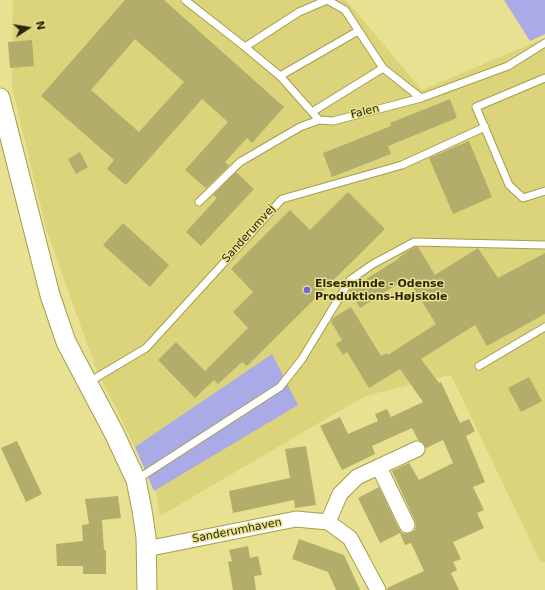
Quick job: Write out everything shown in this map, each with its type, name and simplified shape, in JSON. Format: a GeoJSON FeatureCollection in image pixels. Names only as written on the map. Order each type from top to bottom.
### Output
{"type":"FeatureCollection","features":[{"type":"Feature","properties":{"kind":"street"},"geometry":{"type":"LineString","coordinates":[[0,98],[50,295],[66,342],[114,433],[136,480],[142,510],[146,549],[147,590]]}},
{"type":"Feature","properties":{"kind":"street"},"geometry":{"type":"LineString","coordinates":[[378,590],[350,538],[328,522],[340,494],[357,477],[417,449]]}},
{"type":"Feature","properties":{"kind":"street"},"geometry":{"type":"LineString","coordinates":[[379,467],[407,525]]}},
{"type":"Feature","properties":{"kind":"street","name":"Sanderumhaven"},"geometry":{"type":"LineString","coordinates":[[146,549],[296,519],[328,522]]}},
{"type":"Feature","properties":{"kind":"lane"},"geometry":{"type":"LineString","coordinates":[[185,0],[280,76],[319,120]]}},
{"type":"Feature","properties":{"kind":"lane"},"geometry":{"type":"LineString","coordinates":[[245,47],[299,12],[327,0],[344,10],[383,68],[421,98]]}},
{"type":"Feature","properties":{"kind":"lane"},"geometry":{"type":"LineString","coordinates":[[280,76],[358,31]]}},
{"type":"Feature","properties":{"kind":"lane","name":"Falen"},"geometry":{"type":"LineString","coordinates":[[199,202],[240,162],[300,127],[319,120],[333,121],[421,98],[508,66],[545,43]]}},
{"type":"Feature","properties":{"kind":"lane"},"geometry":{"type":"LineString","coordinates":[[312,112],[383,68]]}},
{"type":"Feature","properties":{"kind":"lane"},"geometry":{"type":"LineString","coordinates":[[545,78],[476,107],[509,185],[523,198],[545,191]]}},
{"type":"Feature","properties":{"kind":"lane","name":"Sanderumvej"},"geometry":{"type":"LineString","coordinates":[[87,383],[146,348],[282,198],[402,166],[484,126]]}},
{"type":"Feature","properties":{"kind":"lane"},"geometry":{"type":"LineString","coordinates":[[136,480],[280,387],[302,359],[350,280],[373,264],[414,242],[545,245]]}},
{"type":"Feature","properties":{"kind":"lane"},"geometry":{"type":"LineString","coordinates":[[479,366],[545,327]]}},
{"type":"Feature","properties":{"kind":"shaded area","name":"Elsesminde - Odense Produktions-Højskole"},"geometry":{"type":"Polygon","coordinates":[[[13,0],[346,0],[422,90],[545,38],[545,562],[541,563],[451,375],[365,396],[160,516],[155,486],[139,445],[135,447],[93,362],[95,361],[90,352],[46,228],[12,87],[13,0]]]}},
{"type":"Feature","properties":{"kind":"shaded area"},"geometry":{"type":"Polygon","coordinates":[[[504,0],[545,0],[545,34],[530,41],[504,0]]]}},
{"type":"Feature","properties":{"kind":"shaded area"},"geometry":{"type":"Polygon","coordinates":[[[272,354],[298,405],[154,491],[135,447],[272,354]]]}},
{"type":"Feature","properties":{"kind":"building"},"geometry":{"type":"Polygon","coordinates":[[[125,0],[164,0],[284,107],[252,143],[247,138],[225,162],[229,166],[206,188],[185,170],[228,122],[202,99],[126,185],[107,169],[114,160],[41,96],[125,0]],[[135,39],[91,90],[139,132],[184,82],[135,39]]]}},
{"type":"Feature","properties":{"kind":"building"},"geometry":{"type":"Polygon","coordinates":[[[32,40],[34,66],[10,68],[8,42],[32,40]]]}},
{"type":"Feature","properties":{"kind":"building"},"geometry":{"type":"Polygon","coordinates":[[[450,99],[457,118],[388,146],[391,154],[332,177],[323,153],[391,126],[390,123],[450,99]]]}},
{"type":"Feature","properties":{"kind":"building"},"geometry":{"type":"Polygon","coordinates":[[[469,141],[492,197],[453,214],[429,158],[469,141]]]}},
{"type":"Feature","properties":{"kind":"building"},"geometry":{"type":"Polygon","coordinates":[[[80,152],[88,167],[76,174],[68,159],[80,152]]]}},
{"type":"Feature","properties":{"kind":"building"},"geometry":{"type":"Polygon","coordinates":[[[236,172],[254,189],[201,246],[186,232],[217,198],[213,195],[236,172]]]}},
{"type":"Feature","properties":{"kind":"building"},"geometry":{"type":"Polygon","coordinates":[[[348,192],[385,229],[247,366],[242,362],[218,384],[214,380],[195,398],[158,360],[176,342],[205,371],[248,328],[233,312],[253,292],[231,269],[290,210],[310,230],[348,192]]]}},
{"type":"Feature","properties":{"kind":"building"},"geometry":{"type":"Polygon","coordinates":[[[123,223],[169,265],[150,287],[103,245],[123,223]]]}},
{"type":"Feature","properties":{"kind":"building"},"geometry":{"type":"Polygon","coordinates":[[[415,247],[418,247],[435,275],[478,248],[498,278],[545,253],[545,314],[487,346],[475,325],[421,359],[439,383],[441,382],[460,423],[469,419],[475,431],[466,436],[485,482],[473,487],[484,510],[477,513],[484,528],[453,542],[461,559],[453,562],[457,570],[451,573],[459,590],[387,590],[387,588],[424,571],[411,543],[405,545],[400,533],[380,543],[358,498],[379,487],[399,529],[402,533],[411,533],[415,530],[415,521],[392,471],[409,463],[419,480],[453,463],[443,440],[426,448],[422,442],[418,440],[412,428],[372,446],[375,454],[342,470],[320,426],[340,417],[348,434],[378,421],[375,414],[387,409],[391,417],[423,402],[400,369],[369,388],[347,352],[343,355],[336,344],[342,340],[331,322],[333,318],[351,307],[381,356],[387,353],[388,355],[436,324],[407,278],[360,308],[349,290],[415,247]]]}},
{"type":"Feature","properties":{"kind":"building"},"geometry":{"type":"Polygon","coordinates":[[[529,377],[542,401],[521,412],[508,388],[529,377]]]}},
{"type":"Feature","properties":{"kind":"building"},"geometry":{"type":"Polygon","coordinates":[[[17,441],[42,494],[26,502],[1,448],[17,441]]]}},
{"type":"Feature","properties":{"kind":"building"},"geometry":{"type":"Polygon","coordinates":[[[306,446],[316,505],[295,508],[294,500],[233,513],[229,491],[290,478],[285,449],[306,446]]]}},
{"type":"Feature","properties":{"kind":"building"},"geometry":{"type":"Polygon","coordinates":[[[118,496],[121,518],[102,520],[104,550],[106,550],[106,574],[83,574],[83,566],[57,566],[56,544],[83,541],[82,525],[89,524],[85,499],[118,496]]]}},
{"type":"Feature","properties":{"kind":"building"},"geometry":{"type":"Polygon","coordinates":[[[299,539],[344,555],[360,590],[336,590],[328,572],[292,559],[299,539]]]}},
{"type":"Feature","properties":{"kind":"building"},"geometry":{"type":"Polygon","coordinates":[[[248,546],[250,558],[258,556],[262,575],[254,576],[256,590],[233,590],[228,562],[232,561],[229,550],[248,546]]]}},
{"type":"Feature","properties":{"kind":"place","name":"Elsesminde - Odense Produktions-Højskole"},"geometry":{"type":"Point","coordinates":[307,290]}}]}
